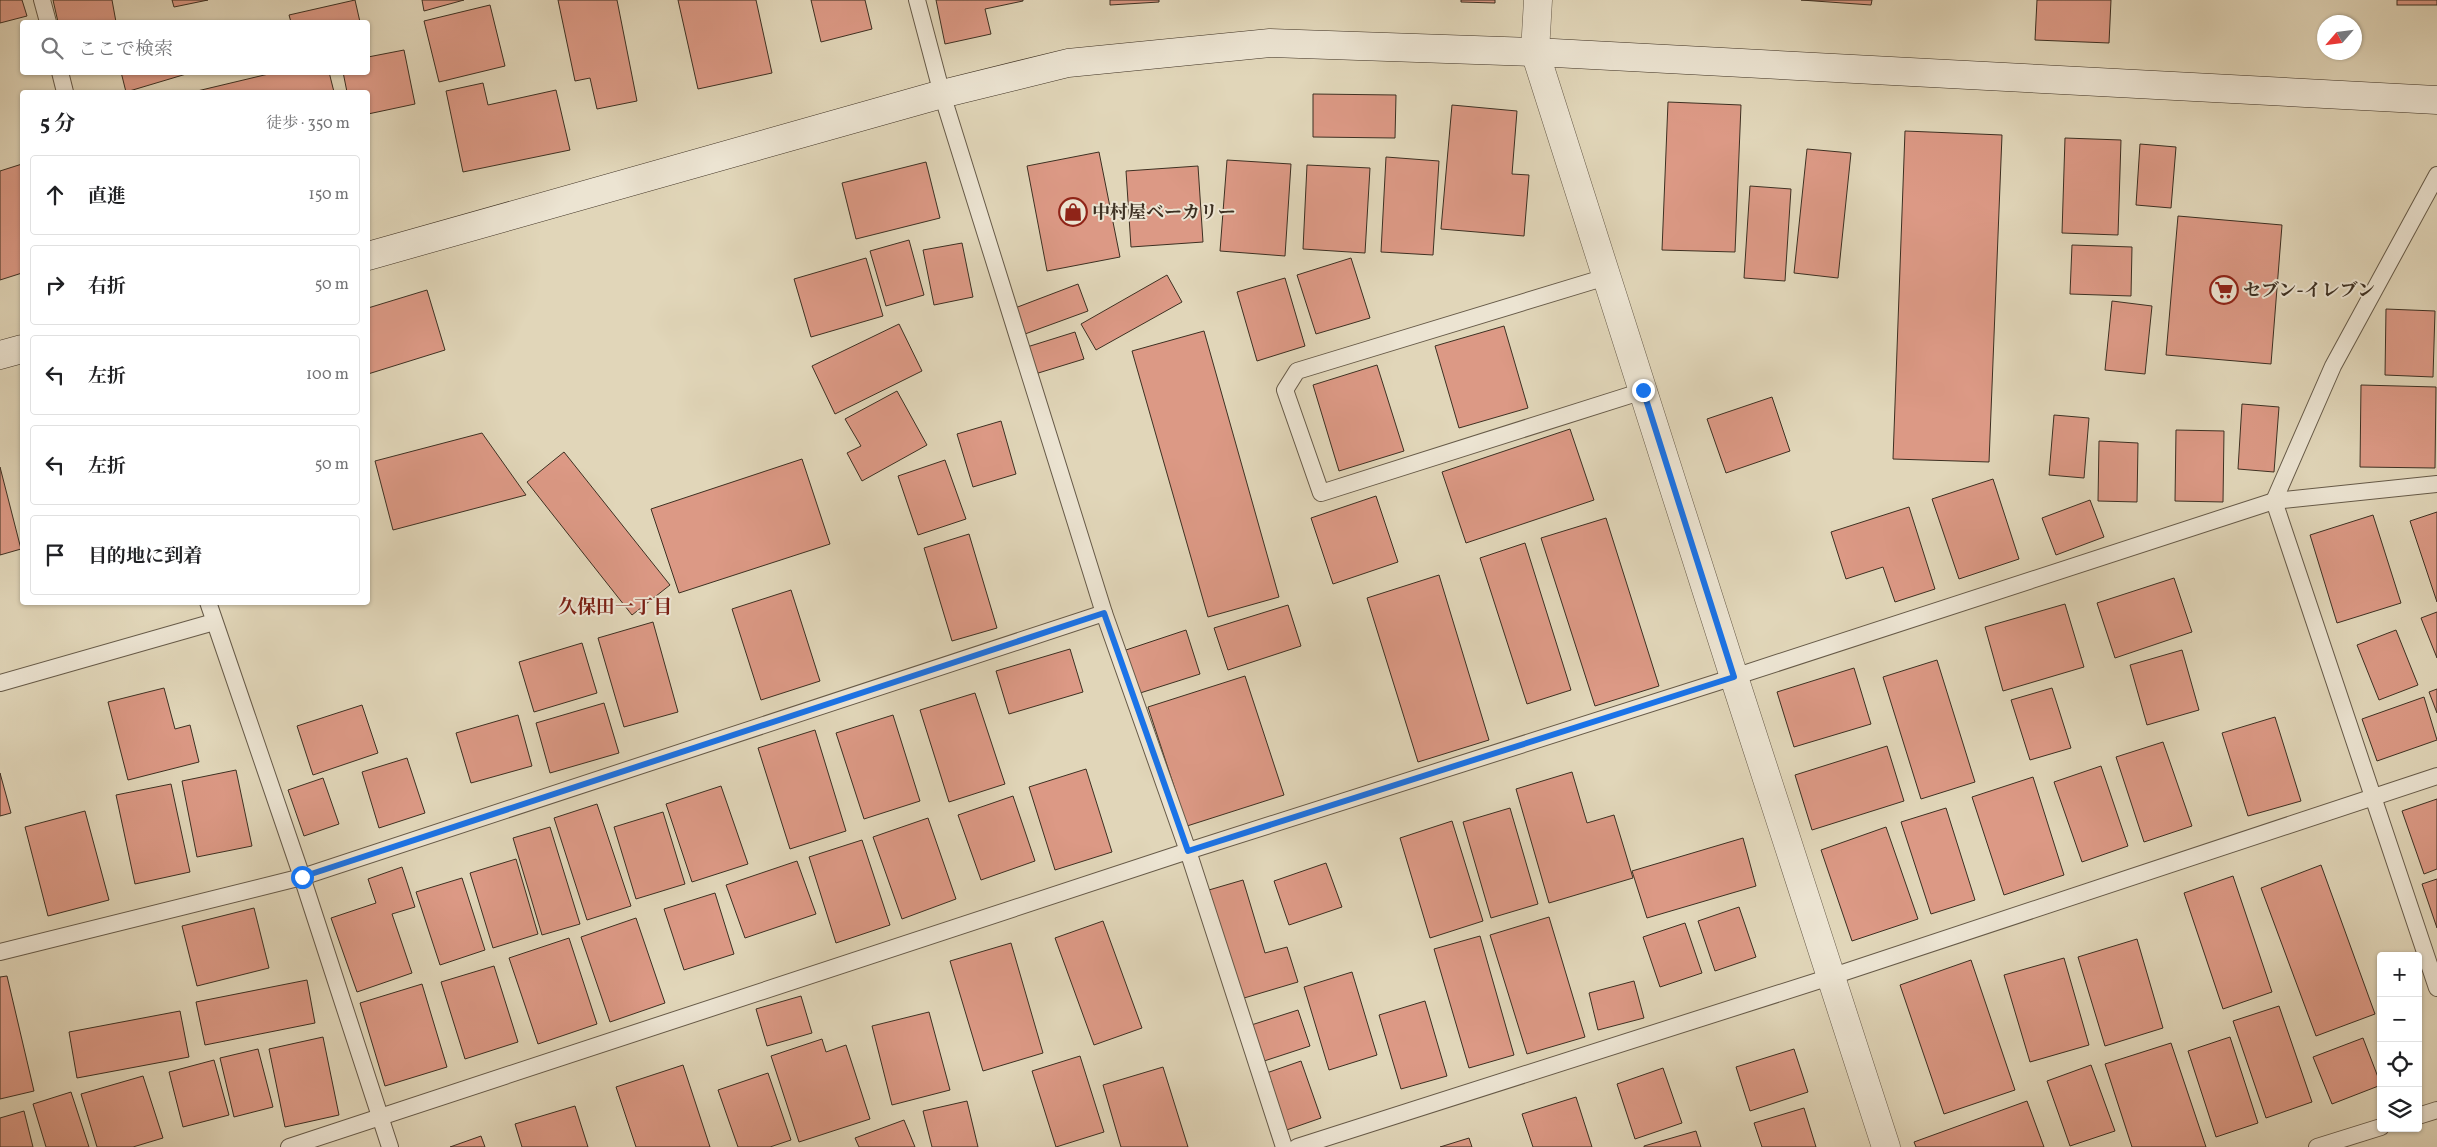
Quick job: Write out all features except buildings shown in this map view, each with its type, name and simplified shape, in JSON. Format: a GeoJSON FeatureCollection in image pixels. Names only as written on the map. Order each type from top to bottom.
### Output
{"type":"FeatureCollection","features":[{"type":"Feature","properties":{"kind":"street"},"geometry":{"type":"LineString","coordinates":[[1538,0],[1535,52],[1886,1147]]}},
{"type":"Feature","properties":{"kind":"street"},"geometry":{"type":"LineString","coordinates":[[370,255],[942,94],[1068,63],[1270,43],[1535,52],[2437,100]]}},
{"type":"Feature","properties":{"kind":"street"},"geometry":{"type":"LineString","coordinates":[[0,355],[20,350]]}},
{"type":"Feature","properties":{"kind":"lane"},"geometry":{"type":"LineString","coordinates":[[42,0],[47,20]]}},
{"type":"Feature","properties":{"kind":"lane"},"geometry":{"type":"LineString","coordinates":[[917,0],[942,94],[1104,613],[1188,851],[1284,1147]]}},
{"type":"Feature","properties":{"kind":"lane"},"geometry":{"type":"LineString","coordinates":[[61,75],[64,90]]}},
{"type":"Feature","properties":{"kind":"lane"},"geometry":{"type":"LineString","coordinates":[[2437,175],[2332,366],[2274,501],[2437,988]]}},
{"type":"Feature","properties":{"kind":"lane"},"geometry":{"type":"LineString","coordinates":[[1606,277],[1297,371],[1285,390],[1321,493],[1643,390]]}},
{"type":"Feature","properties":{"kind":"lane"},"geometry":{"type":"LineString","coordinates":[[289,1147],[1188,851],[1734,677],[2274,501],[2437,484]]}},
{"type":"Feature","properties":{"kind":"lane"},"geometry":{"type":"LineString","coordinates":[[209,605],[302,877],[390,1147]]}},
{"type":"Feature","properties":{"kind":"lane"},"geometry":{"type":"LineString","coordinates":[[0,952],[302,877],[1104,613]]}},
{"type":"Feature","properties":{"kind":"lane"},"geometry":{"type":"LineString","coordinates":[[0,683],[214,622]]}},
{"type":"Feature","properties":{"kind":"lane"},"geometry":{"type":"LineString","coordinates":[[1297,1147],[1830,977],[2437,776]]}},
{"type":"Feature","properties":{"kind":"lane"},"geometry":{"type":"LineString","coordinates":[[2422,1115],[2437,1110]]}},
{"type":"Feature","properties":{"kind":"lane"},"geometry":{"type":"LineString","coordinates":[[2317,1147],[2377,1128]]}},
{"type":"Feature","properties":{"kind":"place","name":"中村屋ベーカリー"},"geometry":{"type":"Point","coordinates":[1073,212]}},
{"type":"Feature","properties":{"kind":"place","name":"セブン-イレブン"},"geometry":{"type":"Point","coordinates":[2224,290]}},
{"type":"Feature","properties":{"kind":"district","name":"久保田一丁目"},"geometry":{"type":"Point","coordinates":[615,606]}},
{"type":"Feature","properties":{"kind":"route"},"geometry":{"type":"LineString","coordinates":[[302,877],[1104,613],[1188,851],[1734,677],[1643,390]]}}]}
